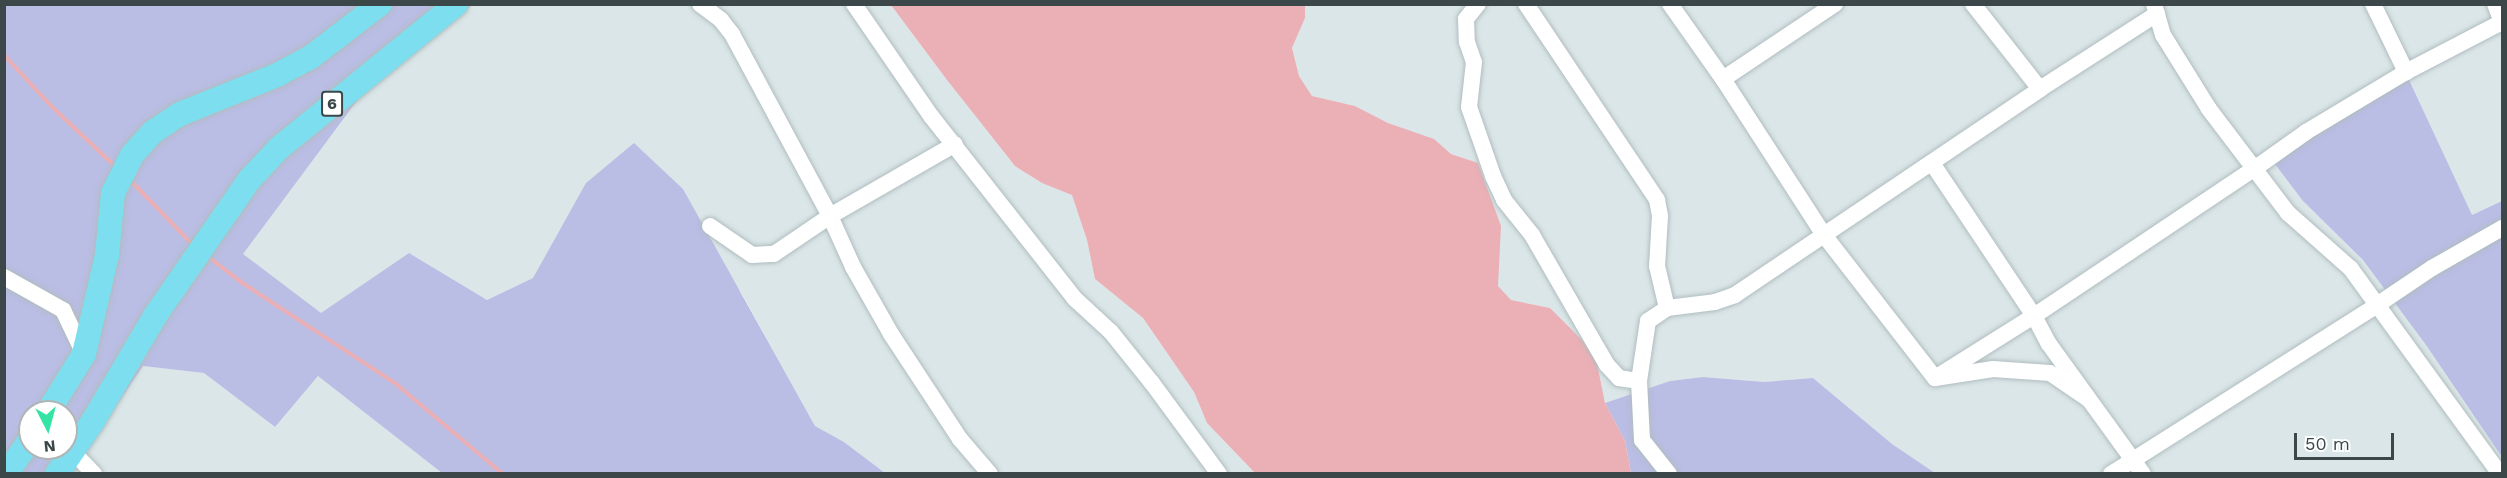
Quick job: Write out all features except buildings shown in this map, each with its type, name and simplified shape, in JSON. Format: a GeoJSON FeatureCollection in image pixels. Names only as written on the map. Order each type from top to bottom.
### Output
{"type":"FeatureCollection","features":[{"type":"Feature","properties":{"kind":"highway"},"geometry":{"type":"LineString","coordinates":[[55,400],[84,354],[107,255],[113,193],[132,155],[153,132],[180,114],[278,75],[311,57],[380,4]]}},
{"type":"Feature","properties":{"kind":"highway","name":"6"},"geometry":{"type":"LineString","coordinates":[[78,441],[179,279],[250,179],[279,148],[456,4]]}},
{"type":"Feature","properties":{"kind":"highway"},"geometry":{"type":"LineString","coordinates":[[6,474],[18,457]]}},
{"type":"Feature","properties":{"kind":"highway","name":"6"},"geometry":{"type":"LineString","coordinates":[[57,474],[66,460]]}},
{"type":"Feature","properties":{"kind":"street"},"geometry":{"type":"LineString","coordinates":[[700,4],[721,20],[732,34],[830,216],[854,267],[919,379],[960,439],[990,474]]}},
{"type":"Feature","properties":{"kind":"street"},"geometry":{"type":"LineString","coordinates":[[854,4],[931,116],[1074,298],[1111,332],[1220,474]]}},
{"type":"Feature","properties":{"kind":"street"},"geometry":{"type":"LineString","coordinates":[[1478,4],[1466,19],[1467,42],[1474,62],[1469,107],[1493,176],[1504,200],[1532,235],[1607,365],[1619,378],[1639,381]]}},
{"type":"Feature","properties":{"kind":"street"},"geometry":{"type":"LineString","coordinates":[[1526,4],[1657,200],[1660,216],[1657,266],[1667,308]]}},
{"type":"Feature","properties":{"kind":"street"},"geometry":{"type":"LineString","coordinates":[[1670,4],[1723,79],[1824,235],[1935,378]]}},
{"type":"Feature","properties":{"kind":"street"},"geometry":{"type":"LineString","coordinates":[[1723,79],[1835,4]]}},
{"type":"Feature","properties":{"kind":"street"},"geometry":{"type":"LineString","coordinates":[[1973,4],[2040,89]]}},
{"type":"Feature","properties":{"kind":"street"},"geometry":{"type":"LineString","coordinates":[[2373,4],[2406,72]]}},
{"type":"Feature","properties":{"kind":"street"},"geometry":{"type":"LineString","coordinates":[[1935,378],[2034,316],[2254,170],[2306,132],[2406,72],[2502,22],[2495,4]]}},
{"type":"Feature","properties":{"kind":"street"},"geometry":{"type":"LineString","coordinates":[[1669,474],[1642,440],[1639,381],[1645,327],[1648,321],[1667,308],[1715,302],[1735,295],[2155,9],[2163,35],[2203,100],[2254,170],[2288,213],[2351,269],[2500,474]]}},
{"type":"Feature","properties":{"kind":"street"},"geometry":{"type":"LineString","coordinates":[[710,226],[752,255],[767,255],[782,249],[830,216],[955,144]]}},
{"type":"Feature","properties":{"kind":"street"},"geometry":{"type":"LineString","coordinates":[[1932,163],[2034,316],[2049,344],[2143,474]]}},
{"type":"Feature","properties":{"kind":"street"},"geometry":{"type":"LineString","coordinates":[[2111,474],[2131,459],[2432,268],[2502,228]]}},
{"type":"Feature","properties":{"kind":"street"},"geometry":{"type":"LineString","coordinates":[[4,277],[63,310],[84,354]]}},
{"type":"Feature","properties":{"kind":"street"},"geometry":{"type":"LineString","coordinates":[[1935,378],[1993,369],[2050,373],[2088,399]]}},
{"type":"Feature","properties":{"kind":"street"},"geometry":{"type":"LineString","coordinates":[[78,457],[94,474]]}},
{"type":"Feature","properties":{"kind":"shaded area"},"geometry":{"type":"Polygon","coordinates":[[[1305,4],[2502,5],[2502,201],[2472,215],[2303,201],[2363,260],[2426,345],[2502,457],[2502,473],[1935,473],[1892,444],[1813,378],[1764,382],[1703,377],[1670,381],[1605,403],[1597,363],[1550,308],[1511,300],[1498,286],[1487,192],[1478,163],[1451,154],[1433,139],[1388,123],[1355,106],[1312,96],[1299,76],[1292,48],[1305,18],[1305,4]]]}},
{"type":"Feature","properties":{"kind":"shaded area"},"geometry":{"type":"Polygon","coordinates":[[[4,5],[472,5],[359,98],[243,254],[321,313],[409,253],[487,300],[533,278],[586,183],[634,143],[683,189],[815,426],[844,442],[885,473],[442,473],[318,376],[275,427],[204,373],[143,366],[71,473],[5,473],[4,5]]]}},
{"type":"Feature","properties":{"kind":"shaded area"},"geometry":{"type":"Polygon","coordinates":[[[472,5],[891,5],[1015,166],[1042,183],[1072,194],[1087,240],[1095,279],[1143,318],[1194,392],[1207,423],[1255,473],[885,473],[844,442],[815,426],[740,290],[554,245],[533,278],[487,300],[409,253],[321,314],[242,254],[359,98],[472,5]]]}},
{"type":"Feature","properties":{"kind":"shaded area"},"geometry":{"type":"Polygon","coordinates":[[[891,5],[1305,5],[1305,18],[1292,48],[1299,76],[1312,96],[1355,106],[1388,123],[1434,139],[1451,154],[1478,163],[1501,226],[1498,286],[1511,300],[1550,308],[1582,340],[1597,363],[1605,403],[1625,441],[1631,473],[1255,473],[1207,423],[1194,392],[1143,318],[1095,279],[1087,240],[1072,195],[1042,183],[1015,166],[891,5]]]}},
{"type":"Feature","properties":{"kind":"shaded area"},"geometry":{"type":"Polygon","coordinates":[[[2409,80],[2472,215],[2502,201],[2502,457],[2426,345],[2363,260],[2303,201],[2272,160],[2409,80]]]}},
{"type":"Feature","properties":{"kind":"shaded area"},"geometry":{"type":"Polygon","coordinates":[[[143,366],[204,373],[275,427],[318,376],[442,473],[71,474],[143,366]]]}},
{"type":"Feature","properties":{"kind":"shaded area"},"geometry":{"type":"Polygon","coordinates":[[[1703,377],[1764,382],[1813,378],[1892,444],[1935,473],[1631,473],[1625,441],[1605,403],[1670,381],[1703,377]]]}},
{"type":"Feature","properties":{"kind":"waterway"},"geometry":{"type":"LineString","coordinates":[[4,55],[51,106],[116,167]]}},
{"type":"Feature","properties":{"kind":"waterway"},"geometry":{"type":"LineString","coordinates":[[130,180],[194,246]]}},
{"type":"Feature","properties":{"kind":"waterway"},"geometry":{"type":"LineString","coordinates":[[207,256],[241,282],[396,384],[503,474]]}}]}
